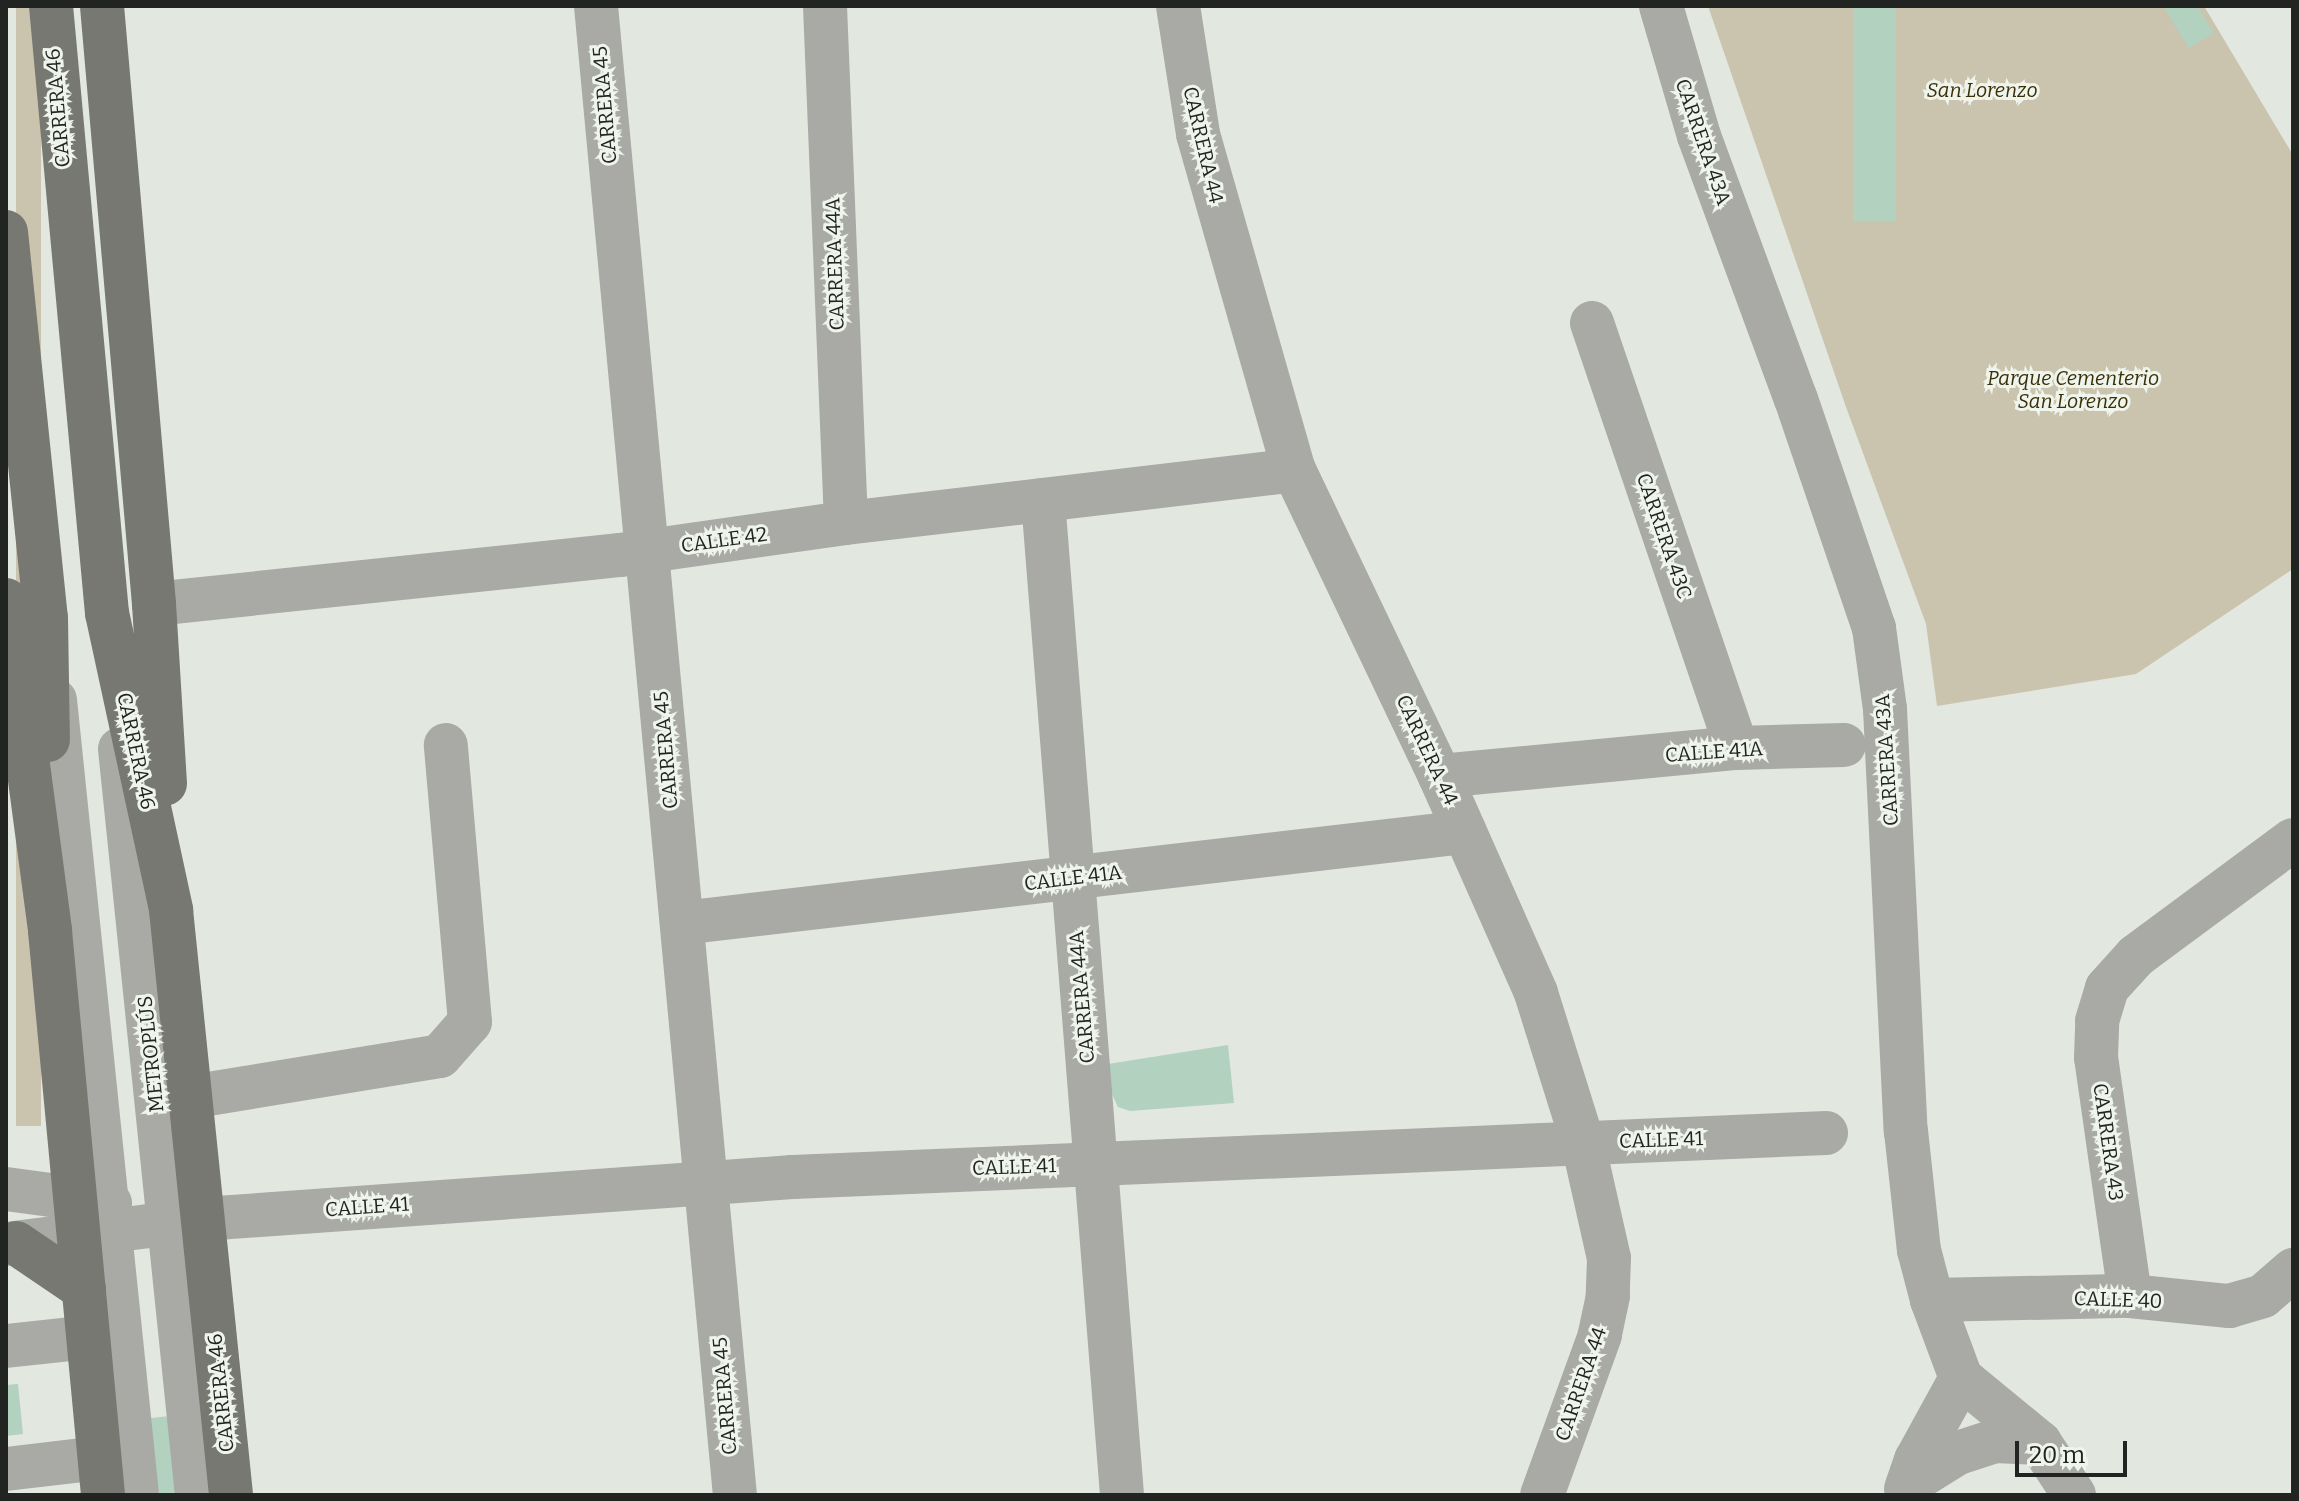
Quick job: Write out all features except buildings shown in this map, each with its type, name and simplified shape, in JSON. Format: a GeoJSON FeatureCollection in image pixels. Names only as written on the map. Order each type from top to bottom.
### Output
{"type":"FeatureCollection","features":[{"type":"Feature","properties":{"kind":"main road","name":"CARRERA 46"},"geometry":{"type":"LineString","coordinates":[[51,6],[105,594],[171,910],[190,1097],[180,1218],[231,1495]]}},
{"type":"Feature","properties":{"kind":"main road"},"geometry":{"type":"LineString","coordinates":[[102,6],[154,604],[171,910]]}},
{"type":"Feature","properties":{"kind":"main road"},"geometry":{"type":"LineString","coordinates":[[6,232],[22,612],[50,931],[92,1217],[84,1289],[102,1476]]}},
{"type":"Feature","properties":{"kind":"main road"},"geometry":{"type":"LineString","coordinates":[[11,1244],[84,1289]]}},
{"type":"Feature","properties":{"kind":"street","name":"CARRERA 45"},"geometry":{"type":"LineString","coordinates":[[596,6],[735,1495]]}},
{"type":"Feature","properties":{"kind":"street","name":"CARRERA 44A"},"geometry":{"type":"LineString","coordinates":[[825,6],[846,523]]}},
{"type":"Feature","properties":{"kind":"street","name":"CARRERA 44"},"geometry":{"type":"LineString","coordinates":[[1178,6],[1198,134],[1294,470],[1440,776],[1536,993],[1583,1143],[1609,1258],[1608,1296],[1600,1335],[1542,1495]]}},
{"type":"Feature","properties":{"kind":"street","name":"CARRERA 43A"},"geometry":{"type":"LineString","coordinates":[[1661,6],[1699,136],[1796,399],[1874,628],[1885,709],[1906,1131],[1919,1250],[1932,1300],[1961,1378]]}},
{"type":"Feature","properties":{"kind":"street","name":"CARRERA 43C"},"geometry":{"type":"LineString","coordinates":[[1592,323],[1737,748]]}},
{"type":"Feature","properties":{"kind":"street","name":"CALLE 42"},"geometry":{"type":"LineString","coordinates":[[154,604],[648,551],[846,523],[1294,470]]}},
{"type":"Feature","properties":{"kind":"street","name":"CARRERA 44A"},"geometry":{"type":"LineString","coordinates":[[1043,500],[1122,1495]]}},
{"type":"Feature","properties":{"kind":"street","name":"METROPLÚS"},"geometry":{"type":"LineString","coordinates":[[105,594],[180,1218],[197,1495]]}},
{"type":"Feature","properties":{"kind":"street"},"geometry":{"type":"LineString","coordinates":[[22,612],[92,1217],[137,1495]]}},
{"type":"Feature","properties":{"kind":"street"},"geometry":{"type":"LineString","coordinates":[[190,1097],[440,1056],[470,1022],[446,745]]}},
{"type":"Feature","properties":{"kind":"street","name":"CALLE 41A"},"geometry":{"type":"LineString","coordinates":[[1440,776],[1737,748],[1844,745]]}},
{"type":"Feature","properties":{"kind":"street","name":"CALLE 41A"},"geometry":{"type":"LineString","coordinates":[[682,923],[1465,832]]}},
{"type":"Feature","properties":{"kind":"street","name":"CARRERA 43"},"geometry":{"type":"LineString","coordinates":[[2130,1296],[2096,1058],[2097,1021],[2107,988],[2136,956],[2293,840]]}},
{"type":"Feature","properties":{"kind":"street","name":"CALLE 41"},"geometry":{"type":"LineString","coordinates":[[6,1189],[92,1217],[180,1218],[706,1184],[1826,1133]]}},
{"type":"Feature","properties":{"kind":"street","name":"CALLE 41"},"geometry":{"type":"LineString","coordinates":[[11,1244],[92,1217]]}},
{"type":"Feature","properties":{"kind":"street","name":"CALLE 40"},"geometry":{"type":"LineString","coordinates":[[1932,1300],[2130,1296],[2229,1306],[2263,1296],[2293,1270]]}},
{"type":"Feature","properties":{"kind":"street"},"geometry":{"type":"LineString","coordinates":[[8,1349],[89,1337]]}},
{"type":"Feature","properties":{"kind":"street"},"geometry":{"type":"LineString","coordinates":[[1905,1490],[1916,1460],[1961,1378],[2040,1443],[2074,1495]]}},
{"type":"Feature","properties":{"kind":"street"},"geometry":{"type":"LineString","coordinates":[[1905,1490],[1958,1453],[1994,1441],[2040,1443]]}},
{"type":"Feature","properties":{"kind":"street"},"geometry":{"type":"LineString","coordinates":[[6,1469],[102,1476]]}},
{"type":"Feature","properties":{"kind":"green space"},"geometry":{"type":"Polygon","coordinates":[[[16,6],[41,6],[41,1126],[16,1126],[16,6]]]}},
{"type":"Feature","properties":{"kind":"green space","name":"Parque Cementerio San Lorenzo"},"geometry":{"type":"Polygon","coordinates":[[[1708,6],[2204,6],[2293,155],[2293,569],[2136,674],[1937,706],[1926,624],[1846,407],[1708,6]]]}},
{"type":"Feature","properties":{"kind":"park label","name":"San Lorenzo"},"geometry":{"type":"Point","coordinates":[1982,90]}}]}
